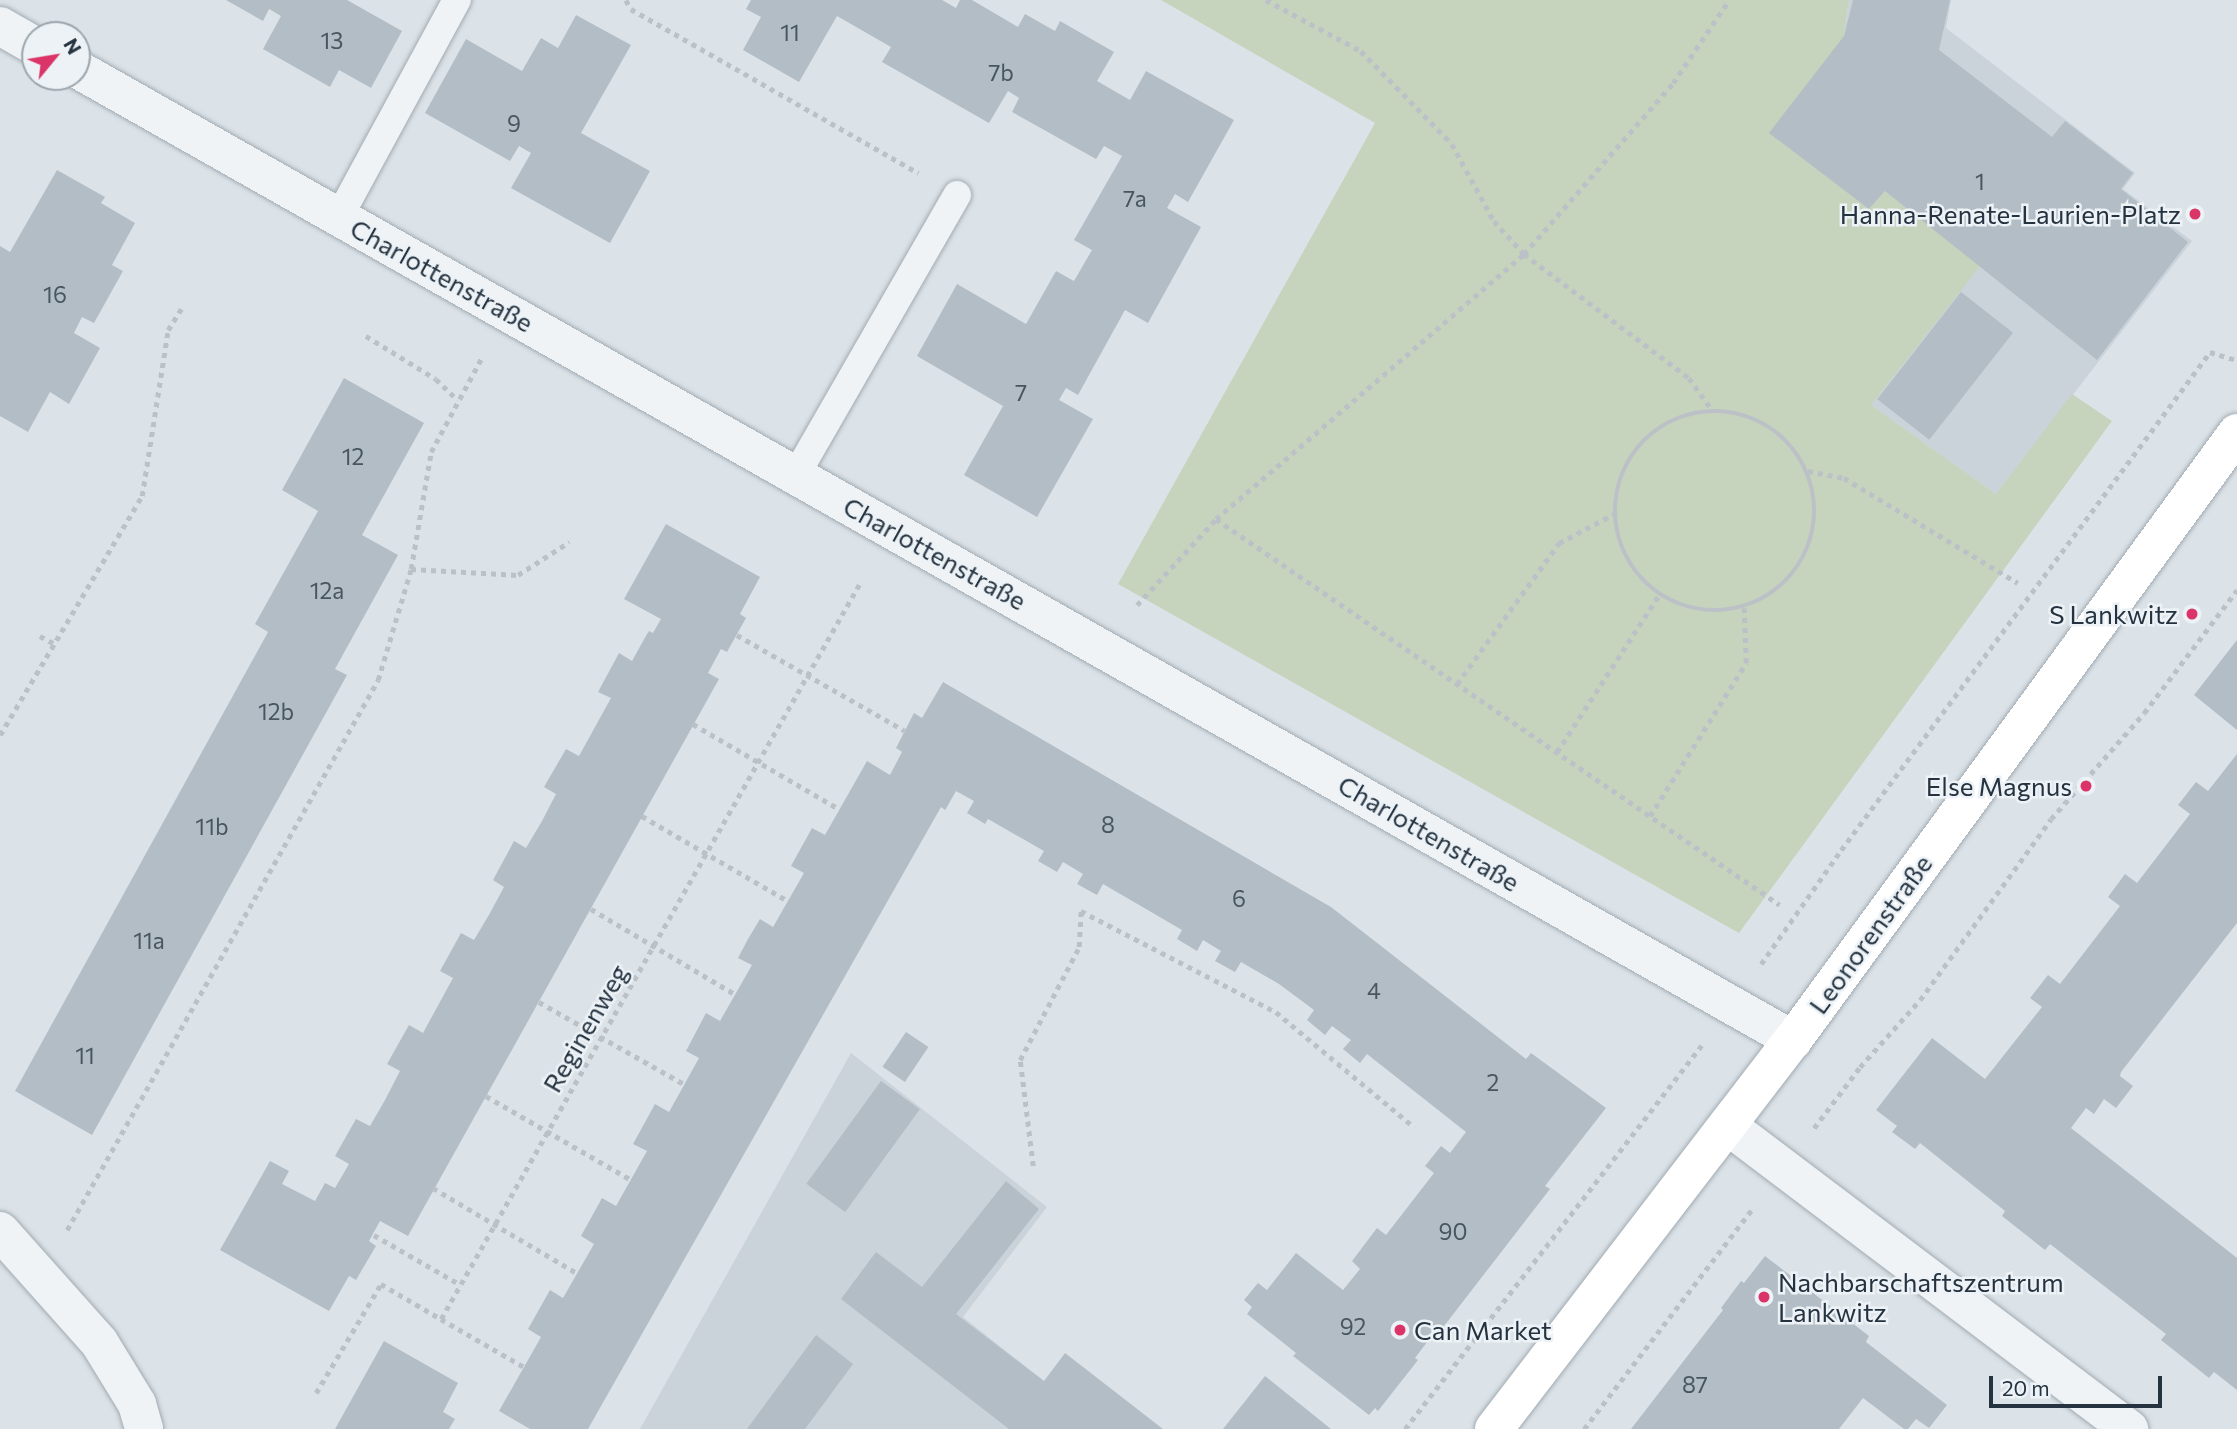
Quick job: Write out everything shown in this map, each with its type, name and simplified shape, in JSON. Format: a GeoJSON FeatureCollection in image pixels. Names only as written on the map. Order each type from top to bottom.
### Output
{"type":"FeatureCollection","features":[{"type":"Feature","properties":{"kind":"main road","name":"Leonorenstraße"},"geometry":{"type":"LineString","coordinates":[[1494,1429],[1793,1040],[2237,433]]}},
{"type":"Feature","properties":{"kind":"street"},"geometry":{"type":"LineString","coordinates":[[0,26],[21,38]]}},
{"type":"Feature","properties":{"kind":"street","name":"Charlottenstraße"},"geometry":{"type":"LineString","coordinates":[[91,77],[1793,1040]]}},
{"type":"Feature","properties":{"kind":"street"},"geometry":{"type":"LineString","coordinates":[[1728,1126],[2129,1429]]}},
{"type":"Feature","properties":{"kind":"street"},"geometry":{"type":"LineString","coordinates":[[0,1231],[99,1342],[137,1404],[144,1429]]}},
{"type":"Feature","properties":{"kind":"lane"},"geometry":{"type":"LineString","coordinates":[[338,217],[457,0]]}},
{"type":"Feature","properties":{"kind":"lane"},"geometry":{"type":"LineString","coordinates":[[796,475],[957,195]]}},
{"type":"Feature","properties":{"kind":"path"},"geometry":{"type":"LineString","coordinates":[[626,0],[631,9],[957,195]]}},
{"type":"Feature","properties":{"kind":"path"},"geometry":{"type":"LineString","coordinates":[[1266,0],[1360,51],[1452,144],[1494,221],[1524,254],[1689,378],[1712,410]]}},
{"type":"Feature","properties":{"kind":"path"},"geometry":{"type":"LineString","coordinates":[[1137,605],[1216,519],[1524,254],[1673,83],[1729,0]]}},
{"type":"Feature","properties":{"kind":"path"},"geometry":{"type":"LineString","coordinates":[[0,735],[142,496],[167,330],[181,309]]}},
{"type":"Feature","properties":{"kind":"path"},"geometry":{"type":"LineString","coordinates":[[366,336],[436,379],[458,400]]}},
{"type":"Feature","properties":{"kind":"path"},"geometry":{"type":"LineString","coordinates":[[1774,947],[1841,850],[2210,352],[2237,360]]}},
{"type":"Feature","properties":{"kind":"path"},"geometry":{"type":"LineString","coordinates":[[67,1230],[378,680],[411,569],[431,452],[481,359]]}},
{"type":"Feature","properties":{"kind":"path"},"geometry":{"type":"LineString","coordinates":[[1712,410],[1742,414],[1770,426],[1792,445],[1808,471],[1815,499],[1815,517],[1807,554],[1791,578],[1770,596],[1744,608],[1715,613],[1685,608],[1659,595],[1635,573],[1620,545],[1614,514],[1618,483],[1632,454],[1653,431],[1681,416],[1712,410]]}},
{"type":"Feature","properties":{"kind":"path"},"geometry":{"type":"LineString","coordinates":[[1808,471],[1844,478],[2018,583]]}},
{"type":"Feature","properties":{"kind":"path"},"geometry":{"type":"LineString","coordinates":[[1457,684],[1559,543],[1614,514]]}},
{"type":"Feature","properties":{"kind":"path"},"geometry":{"type":"LineString","coordinates":[[1216,519],[1780,905]]}},
{"type":"Feature","properties":{"kind":"path"},"geometry":{"type":"LineString","coordinates":[[411,569],[518,575],[569,542]]}},
{"type":"Feature","properties":{"kind":"path","name":"Reginenweg"},"geometry":{"type":"LineString","coordinates":[[441,1319],[859,585]]}},
{"type":"Feature","properties":{"kind":"path"},"geometry":{"type":"LineString","coordinates":[[1860,1067],[1920,1000],[2051,819],[2144,713],[2237,590]]}},
{"type":"Feature","properties":{"kind":"path"},"geometry":{"type":"LineString","coordinates":[[1557,752],[1659,595]]}},
{"type":"Feature","properties":{"kind":"path"},"geometry":{"type":"LineString","coordinates":[[1650,816],[1746,663],[1744,608]]}},
{"type":"Feature","properties":{"kind":"path"},"geometry":{"type":"LineString","coordinates":[[737,635],[905,731]]}},
{"type":"Feature","properties":{"kind":"path"},"geometry":{"type":"LineString","coordinates":[[40,636],[53,643]]}},
{"type":"Feature","properties":{"kind":"path"},"geometry":{"type":"LineString","coordinates":[[694,724],[839,809]]}},
{"type":"Feature","properties":{"kind":"path"},"geometry":{"type":"LineString","coordinates":[[642,816],[788,901]]}},
{"type":"Feature","properties":{"kind":"path"},"geometry":{"type":"LineString","coordinates":[[591,909],[735,994]]}},
{"type":"Feature","properties":{"kind":"path"},"geometry":{"type":"LineString","coordinates":[[1032,1166],[1020,1060],[1079,947],[1081,911],[1276,1012],[1414,1127]]}},
{"type":"Feature","properties":{"kind":"path"},"geometry":{"type":"LineString","coordinates":[[539,1002],[684,1084]]}},
{"type":"Feature","properties":{"kind":"path"},"geometry":{"type":"LineString","coordinates":[[1405,1429],[1683,1070]]}},
{"type":"Feature","properties":{"kind":"path"},"geometry":{"type":"LineString","coordinates":[[486,1096],[630,1179]]}},
{"type":"Feature","properties":{"kind":"path"},"geometry":{"type":"LineString","coordinates":[[433,1188],[578,1273]]}},
{"type":"Feature","properties":{"kind":"path"},"geometry":{"type":"LineString","coordinates":[[1584,1429],[1746,1218]]}},
{"type":"Feature","properties":{"kind":"path"},"geometry":{"type":"LineString","coordinates":[[374,1235],[461,1285]]}},
{"type":"Feature","properties":{"kind":"path"},"geometry":{"type":"LineString","coordinates":[[316,1393],[381,1284],[524,1367]]}},
{"type":"Feature","properties":{"kind":"shaded area"},"geometry":{"type":"Polygon","coordinates":[[[1849,0],[1951,0],[1946,28],[2135,173],[2123,189],[2192,241],[1996,494],[1871,405],[1980,265],[1884,191],[1869,209],[1769,133],[1844,36],[1849,0]]]}},
{"type":"Feature","properties":{"kind":"shaded area"},"geometry":{"type":"Polygon","coordinates":[[[851,1053],[1047,1207],[963,1317],[1105,1429],[640,1429],[851,1053]]]}},
{"type":"Feature","properties":{"kind":"green space"},"geometry":{"type":"Polygon","coordinates":[[[1161,0],[1849,0],[1844,36],[1869,209],[1885,191],[1981,265],[1871,405],[1996,494],[2072,394],[2112,421],[1739,933],[1118,584],[1375,123],[1161,0]]]}},
{"type":"Feature","properties":{"kind":"building"},"geometry":{"type":"Polygon","coordinates":[[[226,0],[347,0],[402,31],[371,88],[339,70],[330,87],[263,49],[281,16],[269,9],[263,21],[226,0]]]}},
{"type":"Feature","properties":{"kind":"building"},"geometry":{"type":"Polygon","coordinates":[[[751,0],[942,0],[956,8],[960,0],[972,0],[1018,27],[1025,14],[1055,31],[1060,21],[1114,52],[1097,81],[1130,100],[1146,71],[1234,120],[1188,202],[1175,194],[1167,208],[1201,227],[1148,323],[1125,310],[1078,395],[1066,388],[1059,400],[1093,419],[1037,517],[964,475],[1003,406],[917,356],[957,284],[1026,324],[1056,271],[1074,281],[1092,250],[1074,240],[1122,156],[1104,146],[1096,159],[1012,112],[1019,98],[1008,91],[989,123],[882,62],[891,47],[837,16],[799,82],[743,50],[761,17],[746,9],[751,0]]]}},
{"type":"Feature","properties":{"kind":"building"},"geometry":{"type":"Polygon","coordinates":[[[1853,0],[1950,0],[1939,50],[2052,137],[2065,121],[2133,173],[2121,189],[2188,242],[2097,360],[1885,191],[1869,209],[1769,133],[1844,36],[1853,0]]]}},
{"type":"Feature","properties":{"kind":"building"},"geometry":{"type":"Polygon","coordinates":[[[576,15],[631,45],[581,133],[650,171],[610,243],[511,188],[531,153],[519,146],[510,161],[425,113],[466,39],[522,71],[541,38],[558,48],[576,15]]]}},
{"type":"Feature","properties":{"kind":"building"},"geometry":{"type":"Polygon","coordinates":[[[57,170],[105,197],[101,203],[135,223],[112,265],[123,271],[94,323],[82,317],[74,333],[100,348],[69,404],[50,392],[28,432],[0,416],[0,246],[10,252],[57,170]]]}},
{"type":"Feature","properties":{"kind":"building"},"geometry":{"type":"Polygon","coordinates":[[[1961,292],[2013,333],[1929,440],[1877,399],[1961,292]]]}},
{"type":"Feature","properties":{"kind":"building"},"geometry":{"type":"Polygon","coordinates":[[[344,378],[424,423],[362,535],[398,555],[335,669],[347,675],[92,1135],[15,1091],[268,632],[255,624],[318,511],[282,490],[344,378]]]}},
{"type":"Feature","properties":{"kind":"building"},"geometry":{"type":"Polygon","coordinates":[[[666,524],[760,577],[740,614],[746,618],[727,652],[721,649],[708,673],[719,679],[408,1236],[380,1221],[369,1241],[376,1246],[356,1280],[349,1276],[329,1311],[220,1250],[270,1161],[289,1171],[282,1184],[315,1201],[325,1183],[335,1188],[349,1164],[335,1156],[356,1119],[370,1126],[385,1100],[400,1071],[387,1064],[409,1025],[423,1033],[453,978],[440,971],[461,933],[474,940],[504,887],[493,880],[514,841],[526,848],[556,794],[544,787],[566,749],[579,756],[611,698],[598,692],[619,653],[632,661],[649,631],[653,633],[661,619],[624,599],[666,524]]]}},
{"type":"Feature","properties":{"kind":"building"},"geometry":{"type":"Polygon","coordinates":[[[2237,640],[2237,730],[2194,695],[2237,640]]]}},
{"type":"Feature","properties":{"kind":"building"},"geometry":{"type":"Polygon","coordinates":[[[943,682],[1331,907],[1526,1059],[1531,1053],[1606,1108],[1545,1186],[1550,1189],[1434,1339],[1431,1337],[1415,1358],[1418,1360],[1378,1411],[1375,1408],[1369,1415],[1293,1356],[1296,1353],[1247,1314],[1252,1307],[1244,1300],[1258,1283],[1267,1290],[1296,1253],[1343,1290],[1360,1269],[1352,1261],[1377,1228],[1386,1235],[1434,1173],[1425,1166],[1441,1146],[1450,1153],[1466,1132],[1367,1054],[1360,1063],[1343,1049],[1351,1040],[1332,1026],[1325,1035],[1307,1020],[1314,1010],[1279,984],[1241,962],[1235,972],[1215,961],[1221,951],[1203,940],[1197,951],[1177,939],[1182,930],[1103,884],[1097,895],[1077,884],[1083,874],[1063,862],[1057,872],[1038,861],[1044,851],[988,819],[985,824],[967,813],[974,801],[956,791],[945,810],[941,807],[588,1429],[530,1429],[499,1411],[541,1337],[528,1329],[550,1290],[563,1298],[594,1244],[581,1236],[602,1198],[616,1206],[647,1151],[633,1144],[655,1104],[669,1112],[699,1058],[686,1051],[706,1013],[720,1021],[752,965],[738,958],[748,939],[760,919],[773,927],[804,873],[791,866],[812,828],[825,835],[867,761],[890,775],[902,752],[896,748],[914,713],[922,718],[943,682]]]}},
{"type":"Feature","properties":{"kind":"building"},"geometry":{"type":"Polygon","coordinates":[[[2237,754],[2237,923],[2121,1072],[2120,1076],[2133,1086],[2116,1108],[2104,1099],[2094,1114],[2086,1108],[2071,1128],[2237,1258],[2237,1390],[2214,1372],[2209,1378],[2161,1340],[2166,1334],[2050,1244],[2045,1250],[2002,1216],[2005,1211],[1920,1143],[1915,1149],[1892,1132],[1897,1126],[1876,1110],[1932,1038],[1985,1079],[2042,1007],[2030,998],[2048,975],[2060,984],[2120,906],[2108,897],[2125,874],[2137,883],[2190,814],[2178,805],[2196,782],[2208,791],[2237,754]]]}},
{"type":"Feature","properties":{"kind":"building"},"geometry":{"type":"Polygon","coordinates":[[[906,1032],[928,1047],[905,1082],[883,1067],[906,1032]]]}},
{"type":"Feature","properties":{"kind":"building"},"geometry":{"type":"Polygon","coordinates":[[[881,1081],[920,1109],[845,1212],[806,1184],[881,1081]]]}},
{"type":"Feature","properties":{"kind":"building"},"geometry":{"type":"Polygon","coordinates":[[[1006,1181],[1039,1209],[956,1314],[1044,1381],[1065,1353],[1163,1429],[1009,1429],[841,1299],[876,1252],[922,1287],[1006,1181]]]}},
{"type":"Feature","properties":{"kind":"building"},"geometry":{"type":"Polygon","coordinates":[[[1765,1256],[1869,1336],[1866,1342],[1947,1405],[1929,1428],[1916,1419],[1908,1429],[1904,1429],[1863,1398],[1839,1429],[1631,1429],[1723,1310],[1721,1308],[1741,1281],[1744,1283],[1765,1256]]]}},
{"type":"Feature","properties":{"kind":"building"},"geometry":{"type":"Polygon","coordinates":[[[816,1335],[853,1364],[805,1429],[747,1429],[816,1335]]]}},
{"type":"Feature","properties":{"kind":"building"},"geometry":{"type":"Polygon","coordinates":[[[384,1341],[458,1383],[443,1412],[455,1419],[449,1429],[335,1429],[384,1341]]]}},
{"type":"Feature","properties":{"kind":"building"},"geometry":{"type":"Polygon","coordinates":[[[1265,1376],[1331,1429],[1223,1429],[1265,1376]]]}},
{"type":"Feature","properties":{"kind":"place","name":"Hanna-Renate-Laurien-Platz"},"geometry":{"type":"Point","coordinates":[2195,214]}},
{"type":"Feature","properties":{"kind":"place","name":"S Lankwitz"},"geometry":{"type":"Point","coordinates":[2192,614]}},
{"type":"Feature","properties":{"kind":"place","name":"Else Magnus"},"geometry":{"type":"Point","coordinates":[2086,786]}},
{"type":"Feature","properties":{"kind":"place","name":"Nachbarschaftszentrum Lankwitz"},"geometry":{"type":"Point","coordinates":[1764,1297]}},
{"type":"Feature","properties":{"kind":"place","name":"Can Market"},"geometry":{"type":"Point","coordinates":[1400,1330]}}]}
